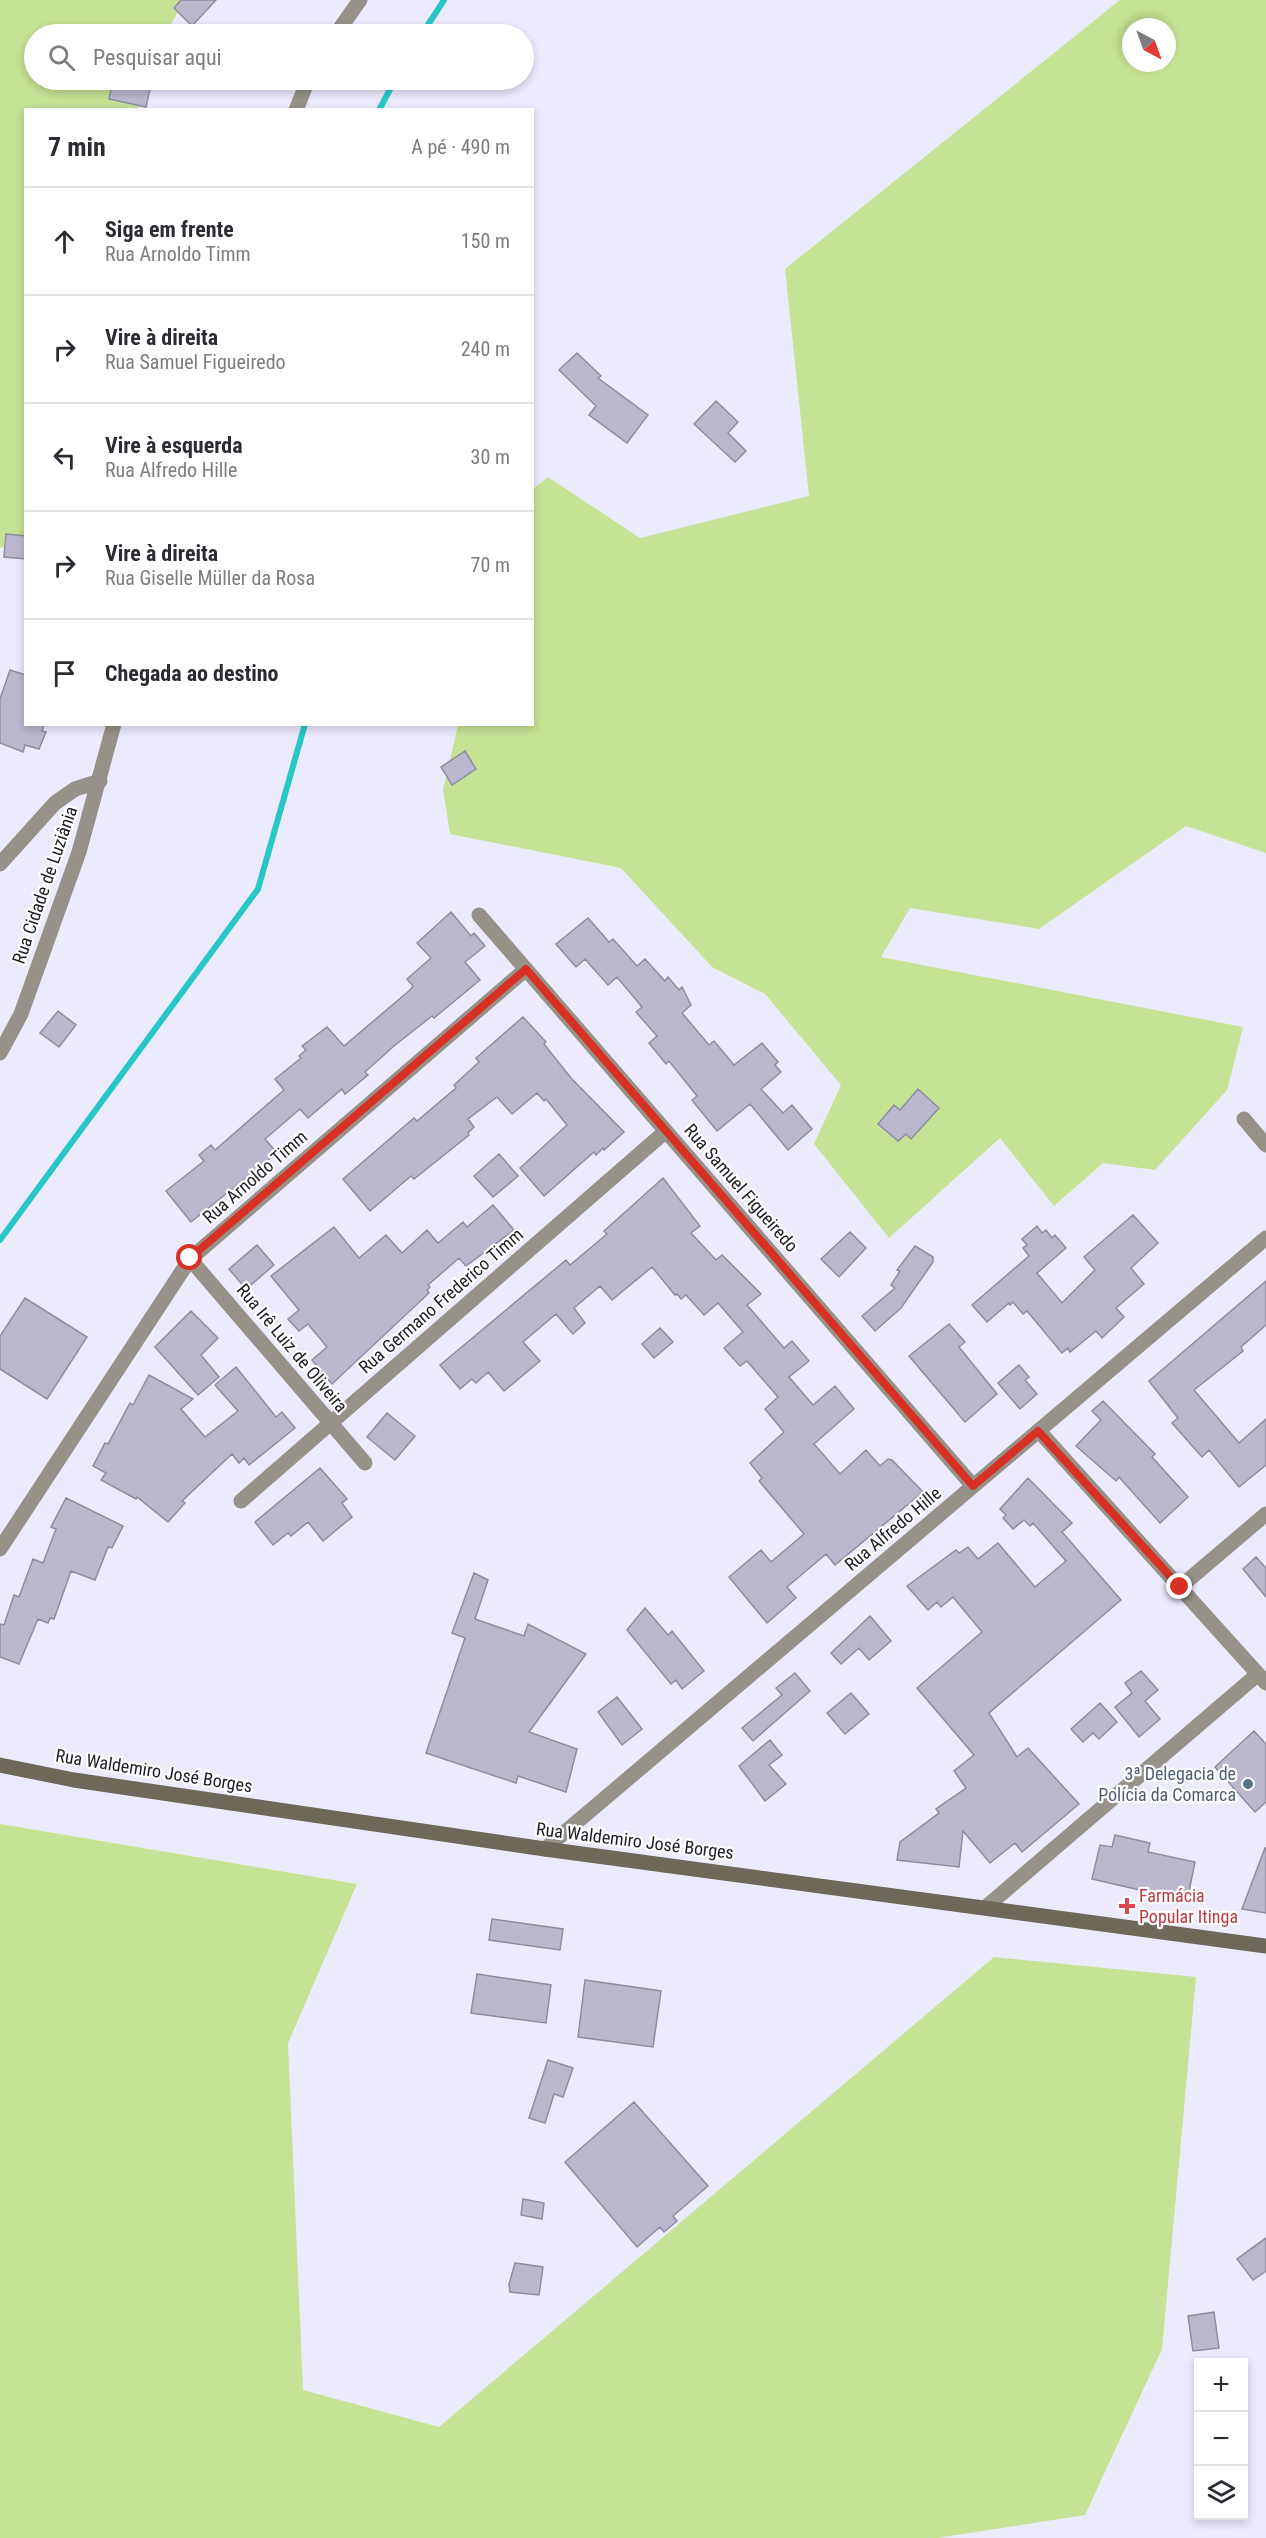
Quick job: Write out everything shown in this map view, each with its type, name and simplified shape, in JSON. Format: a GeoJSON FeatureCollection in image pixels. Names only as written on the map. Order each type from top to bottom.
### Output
{"type":"FeatureCollection","features":[{"type":"Feature","properties":{"kind":"main road","name":"Rua Waldemiro José Borges"},"geometry":{"type":"LineString","coordinates":[[0,1765],[74,1780],[545,1850],[986,1906],[1266,1946]]}},
{"type":"Feature","properties":{"kind":"street"},"geometry":{"type":"LineString","coordinates":[[343,24],[360,0]]}},
{"type":"Feature","properties":{"kind":"street"},"geometry":{"type":"LineString","coordinates":[[297,108],[304,90]]}},
{"type":"Feature","properties":{"kind":"street","name":"Rua Cidade de Luziânia"},"geometry":{"type":"LineString","coordinates":[[0,1053],[21,1014],[79,852],[114,726]]}},
{"type":"Feature","properties":{"kind":"street"},"geometry":{"type":"LineString","coordinates":[[0,864],[55,803],[75,789],[100,781]]}},
{"type":"Feature","properties":{"kind":"street","name":"Rua Samuel Figueiredo"},"geometry":{"type":"LineString","coordinates":[[479,915],[973,1486]]}},
{"type":"Feature","properties":{"kind":"street","name":"Rua Arnoldo Timm"},"geometry":{"type":"LineString","coordinates":[[0,1549],[190,1258],[526,969]]}},
{"type":"Feature","properties":{"kind":"street"},"geometry":{"type":"LineString","coordinates":[[1244,1119],[1266,1145]]}},
{"type":"Feature","properties":{"kind":"street","name":"Rua Germano Frederico Timm"},"geometry":{"type":"LineString","coordinates":[[241,1501],[666,1131]]}},
{"type":"Feature","properties":{"kind":"street","name":"Rua Alfredo Hille"},"geometry":{"type":"LineString","coordinates":[[545,1850],[1266,1238]]}},
{"type":"Feature","properties":{"kind":"street","name":"Rua Irê Luiz de Oliveira"},"geometry":{"type":"LineString","coordinates":[[190,1258],[365,1463]]}},
{"type":"Feature","properties":{"kind":"street"},"geometry":{"type":"LineString","coordinates":[[986,1906],[1262,1678],[1038,1431]]}},
{"type":"Feature","properties":{"kind":"street"},"geometry":{"type":"LineString","coordinates":[[1180,1587],[1266,1514]]}},
{"type":"Feature","properties":{"kind":"green space"},"geometry":{"type":"Polygon","coordinates":[[[0,0],[185,0],[171,24],[24,24],[24,90],[144,90],[138,108],[24,108],[24,542],[0,548],[0,0]]]}},
{"type":"Feature","properties":{"kind":"green space"},"geometry":{"type":"Polygon","coordinates":[[[1120,0],[1266,0],[1266,853],[1186,826],[1039,929],[910,908],[881,957],[1243,1027],[1227,1090],[1155,1170],[1103,1163],[1054,1206],[1000,1138],[889,1238],[814,1144],[841,1085],[765,994],[712,967],[621,868],[450,834],[443,790],[458,726],[534,726],[534,488],[548,477],[640,538],[809,496],[785,269],[1120,0]]]}},
{"type":"Feature","properties":{"kind":"green space"},"geometry":{"type":"Polygon","coordinates":[[[0,1824],[357,1884],[288,2043],[303,2390],[439,2427],[994,1957],[1196,1977],[1162,2349],[1085,2515],[937,2538],[0,2538],[0,1824]]]}},
{"type":"Feature","properties":{"kind":"building"},"geometry":{"type":"Polygon","coordinates":[[[181,0],[216,0],[194,24],[190,24],[174,8],[181,0]]]}},
{"type":"Feature","properties":{"kind":"building"},"geometry":{"type":"Polygon","coordinates":[[[111,90],[150,90],[146,107],[109,99],[111,90]]]}},
{"type":"Feature","properties":{"kind":"building"},"geometry":{"type":"Polygon","coordinates":[[[577,353],[601,376],[598,378],[648,415],[627,443],[589,415],[596,406],[559,370],[577,353]]]}},
{"type":"Feature","properties":{"kind":"building"},"geometry":{"type":"Polygon","coordinates":[[[716,401],[738,422],[728,433],[746,451],[735,462],[694,424],[716,401]]]}},
{"type":"Feature","properties":{"kind":"building"},"geometry":{"type":"Polygon","coordinates":[[[6,534],[24,536],[24,559],[4,557],[6,534]]]}},
{"type":"Feature","properties":{"kind":"building"},"geometry":{"type":"Polygon","coordinates":[[[10,670],[24,674],[24,726],[43,726],[42,731],[46,732],[39,749],[25,745],[23,752],[0,743],[0,699],[10,670]]]}},
{"type":"Feature","properties":{"kind":"building"},"geometry":{"type":"Polygon","coordinates":[[[465,751],[476,769],[452,785],[441,767],[465,751]]]}},
{"type":"Feature","properties":{"kind":"building"},"geometry":{"type":"Polygon","coordinates":[[[451,912],[471,936],[474,933],[485,946],[465,962],[480,980],[434,1018],[432,1016],[394,1046],[365,1072],[368,1075],[345,1094],[342,1089],[308,1118],[300,1109],[265,1139],[277,1153],[191,1222],[166,1191],[204,1161],[199,1155],[211,1145],[215,1150],[284,1090],[275,1079],[301,1058],[299,1056],[306,1050],[302,1046],[327,1027],[344,1046],[410,990],[413,986],[407,979],[431,958],[417,943],[451,912]]]}},
{"type":"Feature","properties":{"kind":"building"},"geometry":{"type":"Polygon","coordinates":[[[588,918],[609,942],[613,939],[637,966],[645,959],[665,981],[668,977],[679,990],[682,987],[691,1005],[682,1013],[709,1045],[714,1041],[734,1065],[762,1043],[778,1062],[775,1065],[781,1072],[761,1089],[783,1113],[792,1105],[812,1129],[788,1150],[750,1104],[717,1131],[692,1100],[697,1096],[669,1061],[666,1064],[649,1043],[657,1036],[636,1012],[642,1007],[617,977],[608,985],[585,959],[576,967],[556,944],[588,918]]]}},
{"type":"Feature","properties":{"kind":"building"},"geometry":{"type":"Polygon","coordinates":[[[58,1011],[76,1025],[59,1047],[40,1033],[58,1011]]]}},
{"type":"Feature","properties":{"kind":"building"},"geometry":{"type":"Polygon","coordinates":[[[523,1017],[546,1042],[544,1044],[571,1078],[624,1132],[604,1150],[603,1148],[596,1155],[594,1152],[544,1196],[520,1168],[567,1125],[546,1099],[544,1101],[537,1093],[512,1114],[497,1097],[468,1119],[474,1127],[468,1133],[469,1135],[414,1179],[411,1176],[370,1211],[343,1179],[414,1118],[417,1121],[456,1088],[454,1085],[479,1062],[476,1058],[523,1017]]]}},
{"type":"Feature","properties":{"kind":"building"},"geometry":{"type":"Polygon","coordinates":[[[918,1089],[939,1108],[911,1139],[906,1134],[898,1141],[878,1124],[894,1105],[900,1110],[918,1089]]]}},
{"type":"Feature","properties":{"kind":"building"},"geometry":{"type":"Polygon","coordinates":[[[499,1154],[518,1176],[493,1197],[474,1176],[499,1154]]]}},
{"type":"Feature","properties":{"kind":"building"},"geometry":{"type":"Polygon","coordinates":[[[663,1178],[700,1226],[691,1233],[716,1260],[722,1255],[761,1294],[747,1305],[784,1348],[792,1341],[809,1361],[789,1377],[813,1405],[835,1386],[854,1409],[814,1444],[840,1474],[866,1450],[880,1466],[888,1459],[892,1460],[923,1492],[835,1565],[826,1554],[787,1587],[796,1598],[767,1623],[729,1577],[761,1550],[771,1562],[804,1534],[759,1481],[762,1478],[750,1463],[784,1432],[765,1409],[778,1397],[747,1361],[740,1366],[724,1348],[743,1332],[718,1303],[704,1315],[686,1295],[681,1299],[677,1294],[675,1295],[652,1267],[612,1300],[600,1286],[574,1308],[585,1323],[573,1334],[556,1314],[523,1342],[540,1361],[504,1391],[488,1372],[476,1383],[472,1379],[460,1389],[440,1365],[566,1260],[570,1265],[607,1234],[604,1231],[663,1178]]]}},
{"type":"Feature","properties":{"kind":"building"},"geometry":{"type":"Polygon","coordinates":[[[493,1205],[514,1230],[466,1266],[459,1258],[428,1285],[429,1293],[332,1384],[312,1360],[327,1347],[308,1324],[299,1331],[288,1319],[299,1310],[271,1276],[334,1227],[359,1258],[386,1235],[402,1253],[427,1230],[438,1243],[463,1222],[467,1227],[493,1205]]]}},
{"type":"Feature","properties":{"kind":"building"},"geometry":{"type":"Polygon","coordinates":[[[1133,1215],[1158,1243],[1131,1268],[1144,1284],[1116,1308],[1124,1317],[1102,1338],[1096,1331],[1070,1352],[1068,1348],[1062,1353],[1027,1311],[1023,1314],[1013,1302],[987,1322],[972,1305],[1029,1256],[1023,1248],[1027,1245],[1022,1239],[1037,1226],[1042,1233],[1046,1230],[1052,1238],[1055,1235],[1066,1248],[1037,1273],[1062,1303],[1095,1270],[1084,1257],[1133,1215]]]}},
{"type":"Feature","properties":{"kind":"building"},"geometry":{"type":"Polygon","coordinates":[[[850,1232],[866,1248],[839,1277],[821,1259],[850,1232]]]}},
{"type":"Feature","properties":{"kind":"building"},"geometry":{"type":"Polygon","coordinates":[[[257,1245],[274,1265],[246,1289],[229,1269],[257,1245]]]}},
{"type":"Feature","properties":{"kind":"building"},"geometry":{"type":"Polygon","coordinates":[[[915,1246],[933,1257],[933,1262],[901,1308],[875,1331],[862,1316],[895,1288],[891,1285],[900,1271],[897,1270],[915,1246]]]}},
{"type":"Feature","properties":{"kind":"building"},"geometry":{"type":"Polygon","coordinates":[[[1266,1281],[1266,1325],[1241,1347],[1243,1351],[1194,1390],[1239,1443],[1266,1419],[1266,1465],[1239,1487],[1209,1450],[1202,1457],[1172,1423],[1178,1418],[1149,1381],[1266,1281]]]}},
{"type":"Feature","properties":{"kind":"building"},"geometry":{"type":"Polygon","coordinates":[[[25,1298],[87,1337],[47,1399],[0,1369],[0,1336],[25,1298]]]}},
{"type":"Feature","properties":{"kind":"building"},"geometry":{"type":"Polygon","coordinates":[[[191,1311],[218,1338],[201,1355],[219,1377],[198,1395],[155,1347],[191,1311]]]}},
{"type":"Feature","properties":{"kind":"building"},"geometry":{"type":"Polygon","coordinates":[[[949,1324],[965,1342],[959,1347],[997,1394],[965,1422],[909,1356],[949,1324]]]}},
{"type":"Feature","properties":{"kind":"building"},"geometry":{"type":"Polygon","coordinates":[[[660,1328],[673,1342],[654,1358],[642,1344],[660,1328]]]}},
{"type":"Feature","properties":{"kind":"building"},"geometry":{"type":"Polygon","coordinates":[[[1019,1365],[1029,1377],[1025,1380],[1037,1394],[1020,1409],[998,1383],[1019,1365]]]}},
{"type":"Feature","properties":{"kind":"building"},"geometry":{"type":"Polygon","coordinates":[[[236,1367],[276,1417],[282,1412],[295,1428],[249,1465],[244,1458],[239,1463],[232,1454],[182,1501],[185,1503],[168,1522],[137,1497],[136,1499],[101,1480],[106,1473],[93,1466],[130,1403],[133,1405],[149,1375],[193,1399],[181,1409],[205,1437],[238,1411],[215,1385],[236,1367]]]}},
{"type":"Feature","properties":{"kind":"building"},"geometry":{"type":"Polygon","coordinates":[[[1103,1401],[1155,1454],[1152,1457],[1188,1497],[1160,1523],[1119,1477],[1116,1481],[1076,1446],[1101,1420],[1092,1411],[1103,1401]]]}},
{"type":"Feature","properties":{"kind":"building"},"geometry":{"type":"Polygon","coordinates":[[[387,1413],[415,1436],[395,1460],[367,1437],[387,1413]]]}},
{"type":"Feature","properties":{"kind":"building"},"geometry":{"type":"Polygon","coordinates":[[[320,1468],[347,1499],[342,1503],[352,1517],[323,1541],[308,1522],[291,1536],[288,1533],[273,1545],[255,1522],[320,1468]]]}},
{"type":"Feature","properties":{"kind":"building"},"geometry":{"type":"Polygon","coordinates":[[[1028,1478],[1072,1523],[1062,1532],[1121,1600],[989,1713],[1017,1757],[1028,1748],[1079,1804],[1022,1852],[1015,1843],[990,1863],[963,1831],[959,1867],[897,1860],[900,1842],[939,1813],[936,1809],[966,1788],[954,1771],[974,1755],[917,1688],[982,1632],[953,1597],[941,1607],[937,1602],[928,1610],[907,1586],[956,1550],[959,1553],[968,1547],[978,1559],[998,1543],[1035,1587],[1066,1561],[1033,1523],[1030,1526],[1024,1520],[1013,1529],[1003,1518],[1006,1515],[1000,1509],[1028,1478]]]}},
{"type":"Feature","properties":{"kind":"building"},"geometry":{"type":"Polygon","coordinates":[[[66,1498],[123,1526],[112,1548],[108,1547],[95,1580],[71,1571],[54,1619],[50,1618],[48,1623],[38,1619],[19,1664],[0,1657],[0,1624],[4,1625],[14,1595],[19,1597],[33,1559],[43,1563],[56,1529],[51,1527],[66,1498]]]}},
{"type":"Feature","properties":{"kind":"building"},"geometry":{"type":"Polygon","coordinates":[[[1256,1557],[1266,1568],[1266,1597],[1243,1569],[1256,1557]]]}},
{"type":"Feature","properties":{"kind":"building"},"geometry":{"type":"Polygon","coordinates":[[[474,1573],[488,1580],[475,1619],[524,1636],[528,1624],[586,1654],[529,1732],[577,1749],[566,1792],[518,1776],[516,1783],[426,1753],[465,1638],[452,1633],[474,1573]]]}},
{"type":"Feature","properties":{"kind":"building"},"geometry":{"type":"Polygon","coordinates":[[[645,1608],[668,1635],[672,1631],[704,1671],[682,1689],[676,1680],[671,1684],[627,1630],[645,1608]]]}},
{"type":"Feature","properties":{"kind":"building"},"geometry":{"type":"Polygon","coordinates":[[[870,1616],[891,1641],[869,1660],[859,1648],[841,1664],[831,1653],[870,1616]]]}},
{"type":"Feature","properties":{"kind":"building"},"geometry":{"type":"Polygon","coordinates":[[[1141,1671],[1158,1690],[1145,1701],[1160,1719],[1139,1737],[1115,1707],[1132,1693],[1125,1683],[1141,1671]]]}},
{"type":"Feature","properties":{"kind":"building"},"geometry":{"type":"Polygon","coordinates":[[[795,1673],[810,1691],[753,1741],[742,1728],[782,1695],[776,1688],[795,1673]]]}},
{"type":"Feature","properties":{"kind":"building"},"geometry":{"type":"Polygon","coordinates":[[[851,1693],[869,1714],[845,1734],[827,1713],[851,1693]]]}},
{"type":"Feature","properties":{"kind":"building"},"geometry":{"type":"Polygon","coordinates":[[[617,1697],[642,1729],[622,1745],[598,1712],[617,1697]]]}},
{"type":"Feature","properties":{"kind":"building"},"geometry":{"type":"Polygon","coordinates":[[[1100,1703],[1117,1722],[1099,1739],[1093,1733],[1083,1742],[1071,1729],[1100,1703]]]}},
{"type":"Feature","properties":{"kind":"building","name":"3ª Delegacia de Polícia da Comarca"},"geometry":{"type":"Polygon","coordinates":[[[1254,1731],[1266,1744],[1266,1802],[1255,1812],[1215,1767],[1254,1731]]]}},
{"type":"Feature","properties":{"kind":"building"},"geometry":{"type":"Polygon","coordinates":[[[770,1740],[782,1755],[769,1765],[786,1784],[765,1801],[739,1766],[770,1740]]]}},
{"type":"Feature","properties":{"kind":"building"},"geometry":{"type":"Polygon","coordinates":[[[1115,1835],[1150,1843],[1148,1852],[1195,1862],[1187,1901],[1092,1879],[1100,1845],[1112,1847],[1115,1835]]]}},
{"type":"Feature","properties":{"kind":"building"},"geometry":{"type":"Polygon","coordinates":[[[1265,1848],[1266,1913],[1242,1909],[1265,1848]]]}},
{"type":"Feature","properties":{"kind":"building"},"geometry":{"type":"Polygon","coordinates":[[[492,1919],[563,1929],[560,1950],[489,1940],[492,1919]]]}},
{"type":"Feature","properties":{"kind":"building"},"geometry":{"type":"Polygon","coordinates":[[[477,1974],[551,1985],[546,2023],[471,2013],[477,1974]]]}},
{"type":"Feature","properties":{"kind":"building"},"geometry":{"type":"Polygon","coordinates":[[[585,1980],[661,1991],[653,2047],[578,2037],[585,1980]]]}},
{"type":"Feature","properties":{"kind":"building"},"geometry":{"type":"Polygon","coordinates":[[[548,2060],[573,2068],[563,2097],[554,2094],[545,2123],[529,2118],[548,2060]]]}},
{"type":"Feature","properties":{"kind":"building"},"geometry":{"type":"Polygon","coordinates":[[[634,2102],[708,2186],[673,2216],[677,2221],[664,2232],[660,2227],[637,2247],[565,2162],[634,2102]]]}},
{"type":"Feature","properties":{"kind":"building"},"geometry":{"type":"Polygon","coordinates":[[[523,2199],[544,2203],[542,2219],[521,2215],[523,2199]]]}},
{"type":"Feature","properties":{"kind":"building"},"geometry":{"type":"Polygon","coordinates":[[[1266,2238],[1266,2271],[1253,2280],[1237,2259],[1266,2238]]]}},
{"type":"Feature","properties":{"kind":"building"},"geometry":{"type":"Polygon","coordinates":[[[515,2263],[543,2267],[539,2295],[510,2292],[509,2284],[515,2263]]]}},
{"type":"Feature","properties":{"kind":"building"},"geometry":{"type":"Polygon","coordinates":[[[1214,2312],[1219,2348],[1193,2351],[1188,2316],[1214,2312]]]}},
{"type":"Feature","properties":{"kind":"waterway"},"geometry":{"type":"LineString","coordinates":[[428,24],[444,0]]}},
{"type":"Feature","properties":{"kind":"waterway"},"geometry":{"type":"LineString","coordinates":[[380,108],[390,90]]}},
{"type":"Feature","properties":{"kind":"waterway"},"geometry":{"type":"LineString","coordinates":[[0,1240],[258,889],[304,726]]}},
{"type":"Feature","properties":{"kind":"place","name":"3ª Delegacia de Polícia da Comarca"},"geometry":{"type":"Point","coordinates":[1248,1784]}},
{"type":"Feature","properties":{"kind":"place","name":"Farmácia Popular Itinga"},"geometry":{"type":"Point","coordinates":[1127,1906]}},
{"type":"Feature","properties":{"kind":"route"},"geometry":{"type":"LineString","coordinates":[[190,1258],[526,969],[973,1486],[1038,1431],[1180,1587]]}}]}
